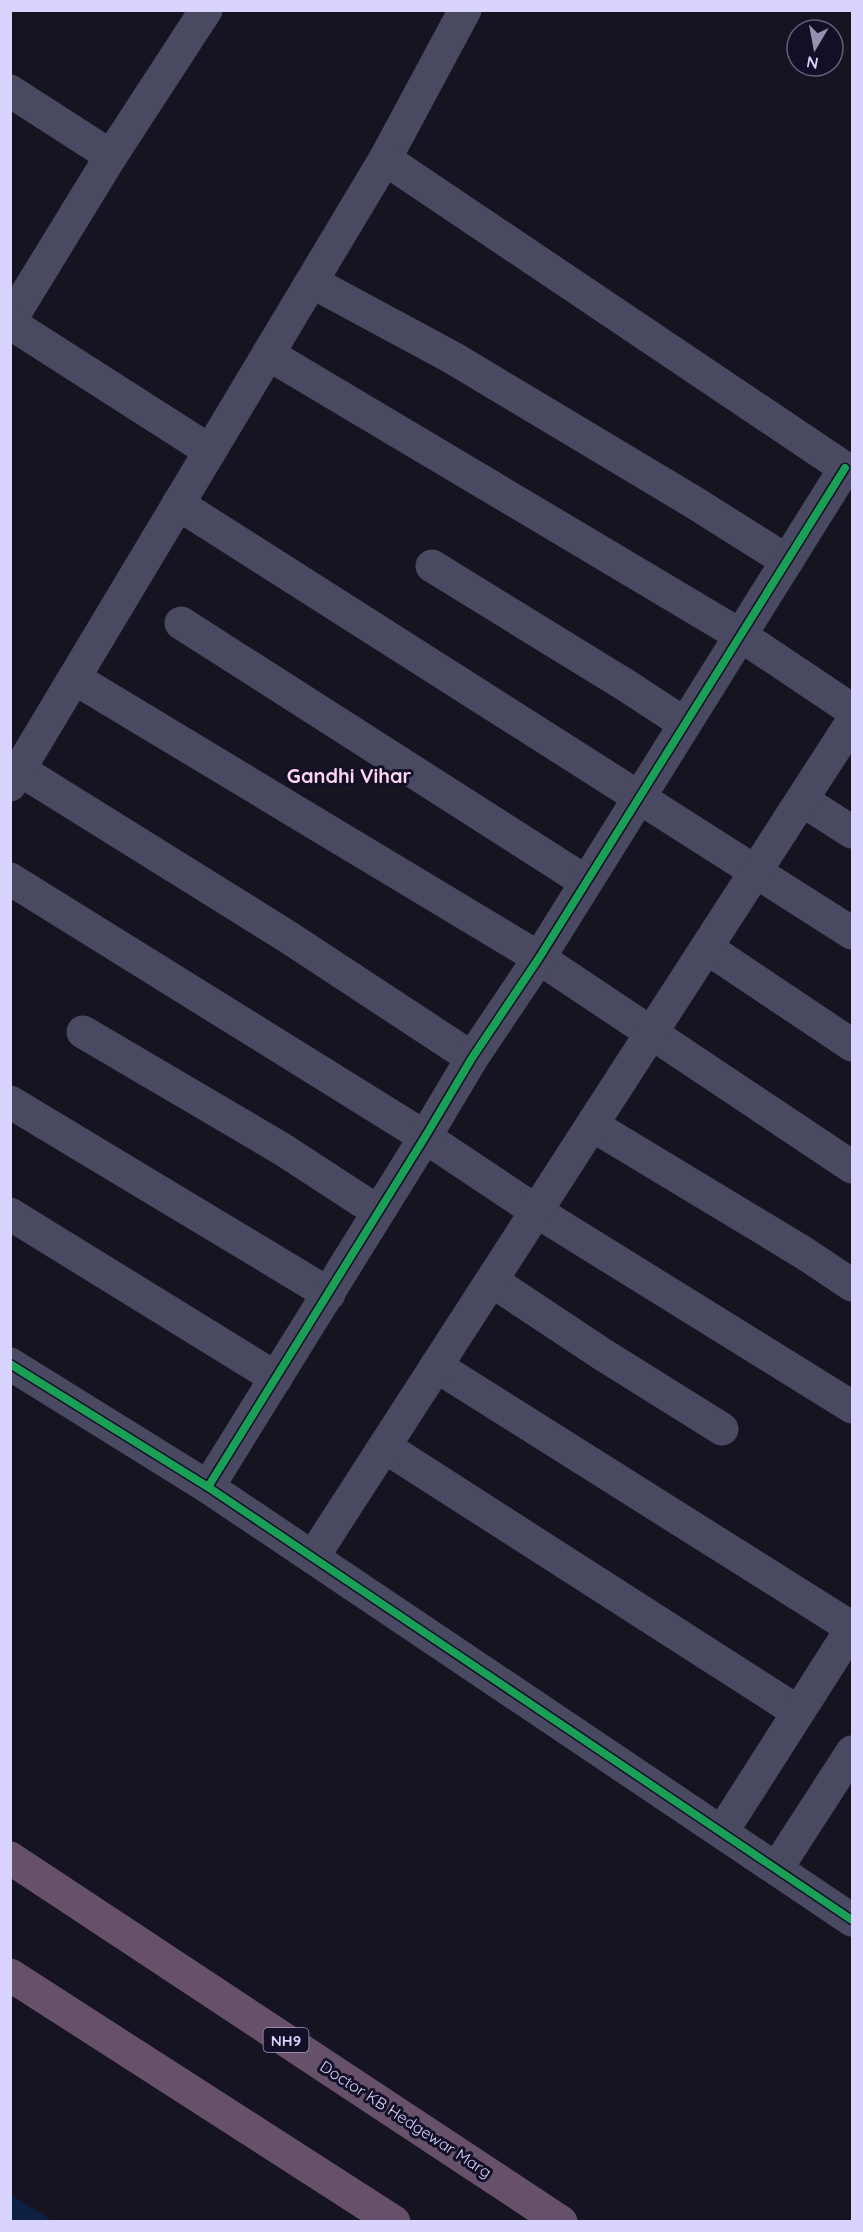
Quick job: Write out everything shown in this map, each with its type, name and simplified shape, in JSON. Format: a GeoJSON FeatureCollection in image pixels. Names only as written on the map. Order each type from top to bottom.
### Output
{"type":"FeatureCollection","features":[{"type":"Feature","properties":{"kind":"highway","name":"Doctor KB Hedgewar Marg"},"geometry":{"type":"LineString","coordinates":[[10,1858],[561,2222]]}},
{"type":"Feature","properties":{"kind":"highway"},"geometry":{"type":"LineString","coordinates":[[10,1975],[393,2222]]}},
{"type":"Feature","properties":{"kind":"street"},"geometry":{"type":"LineString","coordinates":[[206,10],[111,156],[10,322],[210,451]]}},
{"type":"Feature","properties":{"kind":"street"},"geometry":{"type":"LineString","coordinates":[[465,10],[385,159],[15,778],[288,937],[472,1058]]}},
{"type":"Feature","properties":{"kind":"street"},"geometry":{"type":"LineString","coordinates":[[10,91],[111,156]]}},
{"type":"Feature","properties":{"kind":"street"},"geometry":{"type":"LineString","coordinates":[[208,1487],[329,1294],[377,1211],[472,1058],[539,958],[787,561],[849,470],[385,159]]}},
{"type":"Feature","properties":{"kind":"street"},"geometry":{"type":"LineString","coordinates":[[312,282],[453,358],[787,561]]}},
{"type":"Feature","properties":{"kind":"street"},"geometry":{"type":"LineString","coordinates":[[268,354],[740,635],[852,710]]}},
{"type":"Feature","properties":{"kind":"street"},"geometry":{"type":"LineString","coordinates":[[178,504],[852,933]]}},
{"type":"Feature","properties":{"kind":"street"},"geometry":{"type":"LineString","coordinates":[[432,566],[685,724]]}},
{"type":"Feature","properties":{"kind":"street"},"geometry":{"type":"LineString","coordinates":[[181,623],[586,882]]}},
{"type":"Feature","properties":{"kind":"street"},"geometry":{"type":"LineString","coordinates":[[74,678],[539,958],[852,1167]]}},
{"type":"Feature","properties":{"kind":"street"},"geometry":{"type":"LineString","coordinates":[[313,1557],[852,722]]}},
{"type":"Feature","properties":{"kind":"street"},"geometry":{"type":"LineString","coordinates":[[802,800],[852,832]]}},
{"type":"Feature","properties":{"kind":"street"},"geometry":{"type":"LineString","coordinates":[[10,879],[425,1137],[536,1211],[852,1407]]}},
{"type":"Feature","properties":{"kind":"street"},"geometry":{"type":"LineString","coordinates":[[707,948],[852,1044]]}},
{"type":"Feature","properties":{"kind":"street"},"geometry":{"type":"LineString","coordinates":[[83,1032],[282,1149],[377,1211]]}},
{"type":"Feature","properties":{"kind":"street"},"geometry":{"type":"LineString","coordinates":[[10,1102],[329,1294]]}},
{"type":"Feature","properties":{"kind":"street"},"geometry":{"type":"LineString","coordinates":[[592,1125],[794,1247],[852,1285]]}},
{"type":"Feature","properties":{"kind":"street"},"geometry":{"type":"LineString","coordinates":[[10,1214],[276,1378]]}},
{"type":"Feature","properties":{"kind":"street"},"geometry":{"type":"LineString","coordinates":[[492,1281],[602,1354],[722,1429]]}},
{"type":"Feature","properties":{"kind":"street"},"geometry":{"type":"LineString","coordinates":[[10,1364],[208,1487],[852,1919]]}},
{"type":"Feature","properties":{"kind":"street"},"geometry":{"type":"LineString","coordinates":[[436,1366],[852,1628],[722,1832]]}},
{"type":"Feature","properties":{"kind":"street"},"geometry":{"type":"LineString","coordinates":[[385,1446],[798,1712]]}},
{"type":"Feature","properties":{"kind":"street"},"geometry":{"type":"LineString","coordinates":[[777,1869],[852,1752]]}},
{"type":"Feature","properties":{"kind":"water"},"geometry":{"type":"Polygon","coordinates":[[[11,2195],[53,2221],[11,2221],[11,2195]]]}},
{"type":"Feature","properties":{"kind":"cycle path"},"geometry":{"type":"LineString","coordinates":[[208,1487],[472,1058],[539,958],[845,468]]}},
{"type":"Feature","properties":{"kind":"cycle path"},"geometry":{"type":"LineString","coordinates":[[10,1364],[208,1487],[852,1920]]}},
{"type":"Feature","properties":{"kind":"district","name":"Gandhi Vihar"},"geometry":{"type":"Point","coordinates":[349,775]}}]}
